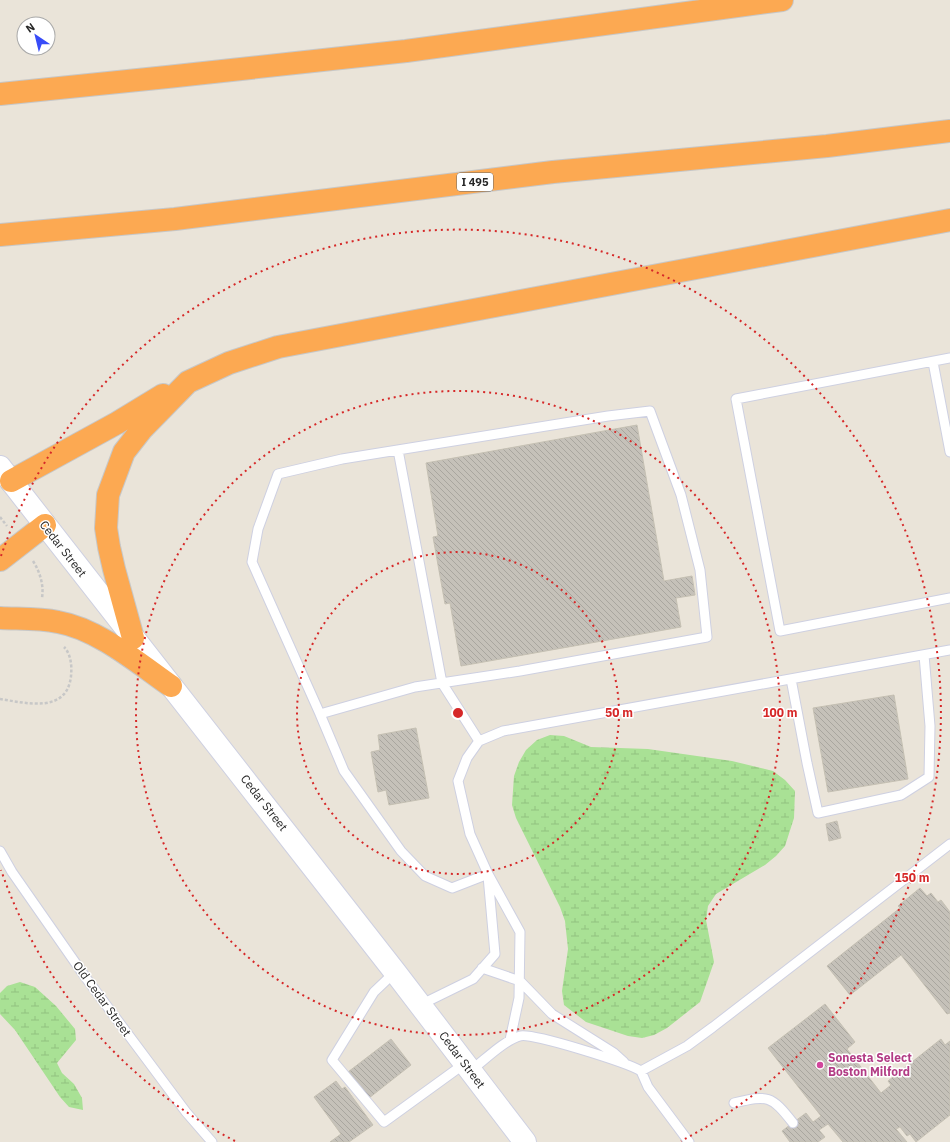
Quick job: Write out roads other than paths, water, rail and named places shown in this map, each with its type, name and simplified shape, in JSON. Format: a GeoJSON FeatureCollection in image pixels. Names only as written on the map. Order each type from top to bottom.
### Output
{"type":"FeatureCollection","features":[{"type":"Feature","properties":{"kind":"highway"},"geometry":{"type":"LineString","coordinates":[[0,94],[175,77],[406,51],[782,0]]}},
{"type":"Feature","properties":{"kind":"highway","name":"I 495"},"geometry":{"type":"LineString","coordinates":[[0,235],[175,219],[553,172],[827,146],[950,131]]}},
{"type":"Feature","properties":{"kind":"highway"},"geometry":{"type":"LineString","coordinates":[[6,474],[117,423],[188,382],[229,363],[278,347],[950,220]]}},
{"type":"Feature","properties":{"kind":"highway"},"geometry":{"type":"LineString","coordinates":[[133,638],[109,547],[106,528],[108,495],[124,452],[146,424],[188,382]]}},
{"type":"Feature","properties":{"kind":"highway"},"geometry":{"type":"LineString","coordinates":[[0,560],[45,525]]}},
{"type":"Feature","properties":{"kind":"highway"},"geometry":{"type":"LineString","coordinates":[[0,618],[57,622],[78,628],[103,639],[171,686]]}},
{"type":"Feature","properties":{"kind":"main road","name":"Cedar Street"},"geometry":{"type":"LineString","coordinates":[[6,474],[395,972],[467,1067],[519,1140]]}},
{"type":"Feature","properties":{"kind":"lane"},"geometry":{"type":"LineString","coordinates":[[950,358],[736,399],[780,630],[950,598]]}},
{"type":"Feature","properties":{"kind":"lane"},"geometry":{"type":"LineString","coordinates":[[933,362],[950,452]]}},
{"type":"Feature","properties":{"kind":"lane"},"geometry":{"type":"LineString","coordinates":[[320,714],[415,687],[520,671],[707,637],[700,570],[681,495],[662,448],[650,411],[608,416],[342,459],[278,474],[258,529],[252,562],[344,771],[401,850],[425,876],[452,888],[488,874]]}},
{"type":"Feature","properties":{"kind":"lane"},"geometry":{"type":"LineString","coordinates":[[398,450],[442,683],[479,741]]}},
{"type":"Feature","properties":{"kind":"lane"},"geometry":{"type":"LineString","coordinates":[[510,1040],[519,998],[520,932],[488,874],[470,834],[458,781],[467,758],[479,741],[504,731],[950,650]]}},
{"type":"Feature","properties":{"kind":"lane"},"geometry":{"type":"LineString","coordinates":[[791,679],[818,812],[901,795],[929,776],[930,726],[924,655]]}},
{"type":"Feature","properties":{"kind":"lane"},"geometry":{"type":"LineString","coordinates":[[641,1071],[687,1046],[950,844]]}},
{"type":"Feature","properties":{"kind":"lane","name":"Old Cedar Street"},"geometry":{"type":"LineString","coordinates":[[0,851],[12,872],[86,978],[186,1112],[212,1142]]}},
{"type":"Feature","properties":{"kind":"lane"},"geometry":{"type":"LineString","coordinates":[[420,1005],[473,979],[495,954],[488,874]]}},
{"type":"Feature","properties":{"kind":"lane"},"geometry":{"type":"LineString","coordinates":[[482,968],[520,981],[552,1014],[614,1053],[627,1064]]}},
{"type":"Feature","properties":{"kind":"lane"},"geometry":{"type":"LineString","coordinates":[[395,972],[374,992],[332,1060],[384,1122],[467,1067],[510,1040],[522,1035],[534,1036],[627,1064],[641,1071],[648,1088],[689,1142]]}},
{"type":"Feature","properties":{"kind":"lane"},"geometry":{"type":"LineString","coordinates":[[734,1103],[768,1098],[780,1106],[793,1123]]}},
{"type":"Feature","properties":{"kind":"place","name":"Sonesta Select Boston Milford"},"geometry":{"type":"Point","coordinates":[820,1065]}}]}
